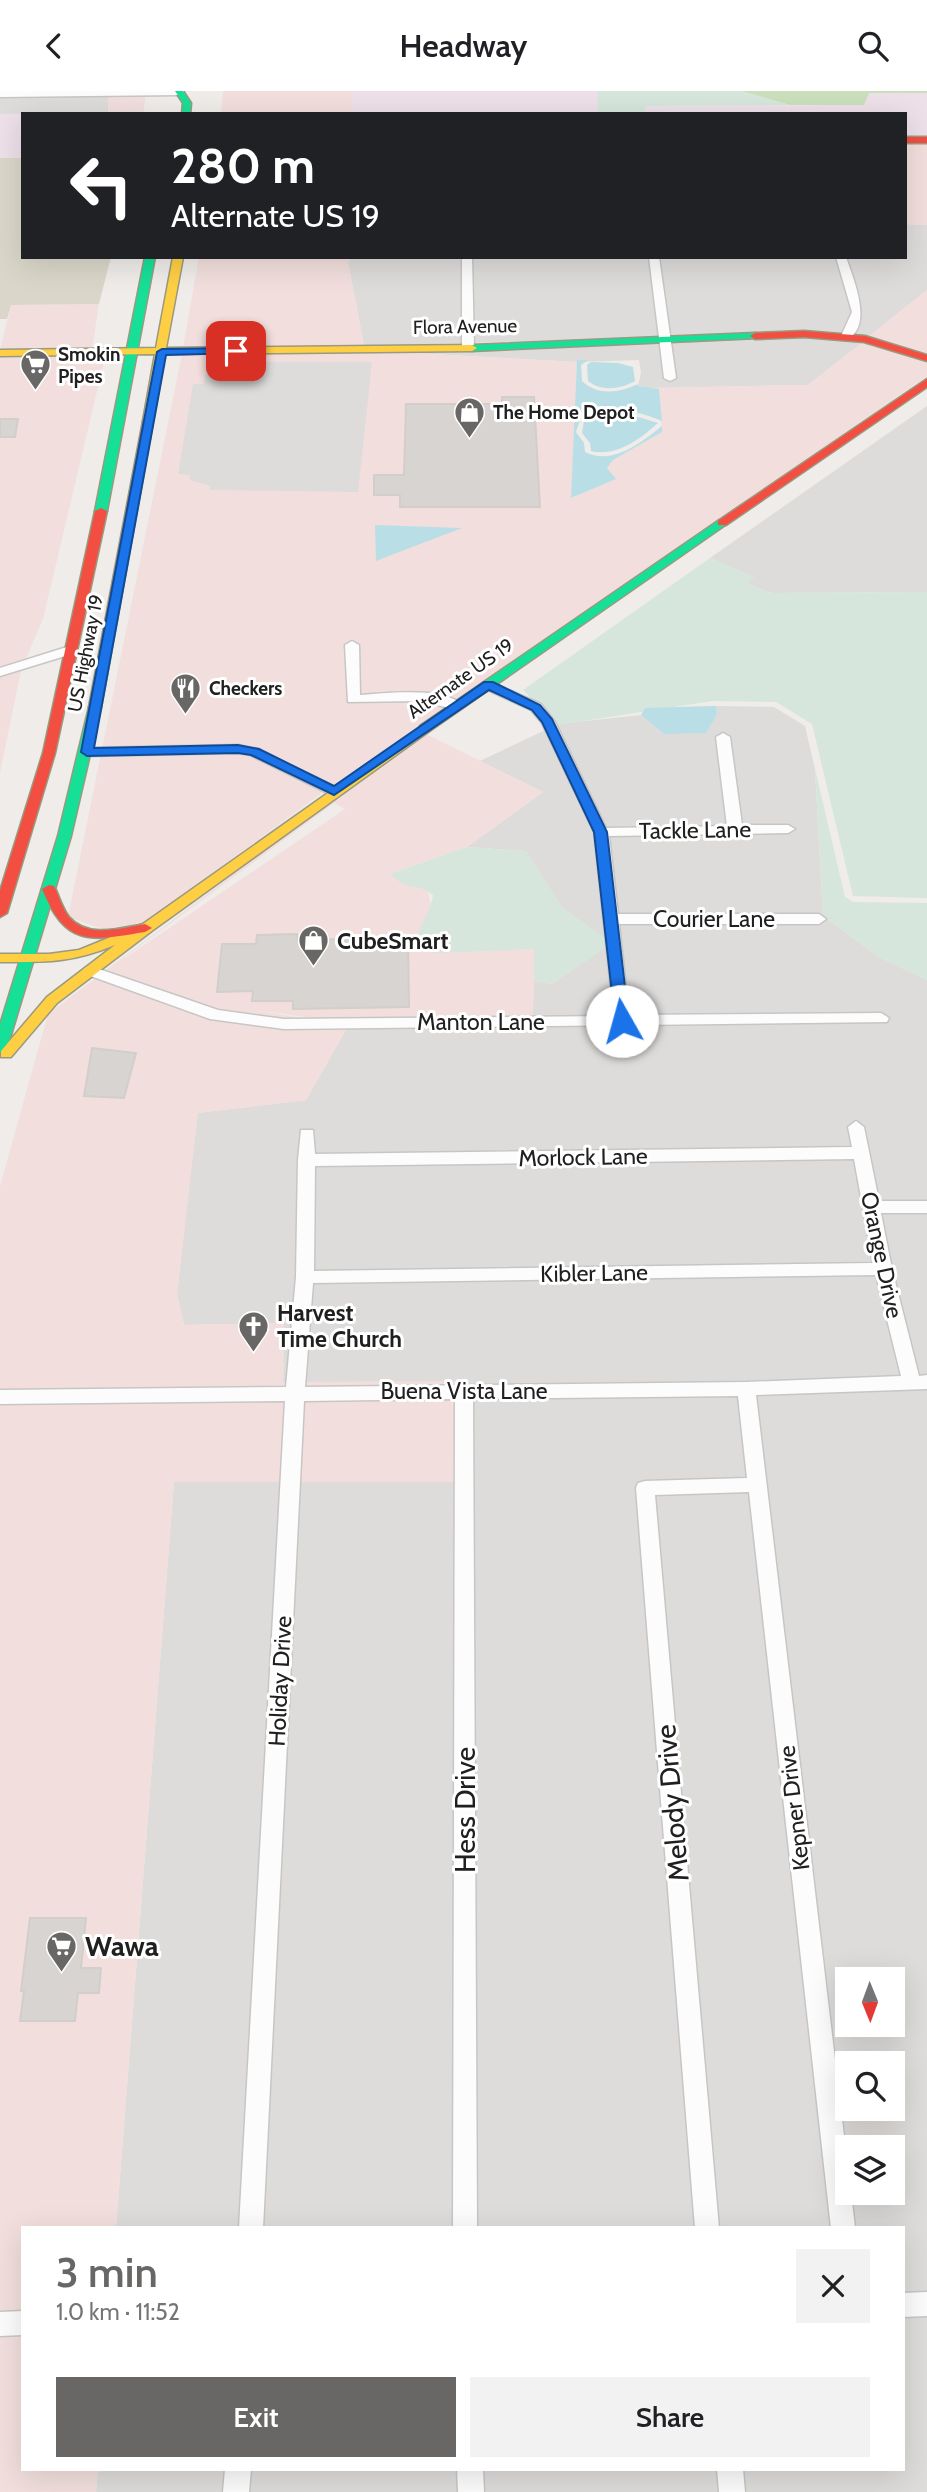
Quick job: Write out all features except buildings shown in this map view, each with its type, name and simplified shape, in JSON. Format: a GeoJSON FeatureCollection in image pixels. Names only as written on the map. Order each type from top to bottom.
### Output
{"type":"FeatureCollection","features":[{"type":"Feature","properties":{"kind":"main road"},"geometry":{"type":"LineString","coordinates":[[175,112],[179,91]]}},
{"type":"Feature","properties":{"kind":"main road"},"geometry":{"type":"LineString","coordinates":[[179,91],[187,103],[186,112]]}},
{"type":"Feature","properties":{"kind":"main road"},"geometry":{"type":"LineString","coordinates":[[907,140],[927,140]]}},
{"type":"Feature","properties":{"kind":"main road","name":"US Highway 19"},"geometry":{"type":"LineString","coordinates":[[0,913],[38,797],[150,259]]}},
{"type":"Feature","properties":{"kind":"main road","name":"US Highway 19"},"geometry":{"type":"LineString","coordinates":[[0,1048],[49,889],[87,752],[178,259]]}},
{"type":"Feature","properties":{"kind":"main road","name":"Flora Avenue"},"geometry":{"type":"LineString","coordinates":[[0,353],[468,348],[804,334],[865,339],[927,358]]}},
{"type":"Feature","properties":{"kind":"main road","name":"Alternate US 19"},"geometry":{"type":"LineString","coordinates":[[0,958],[81,954],[148,927],[334,791],[927,382]]}},
{"type":"Feature","properties":{"kind":"main road"},"geometry":{"type":"LineString","coordinates":[[89,557],[99,575],[92,616],[100,623],[112,624]]}},
{"type":"Feature","properties":{"kind":"main road"},"geometry":{"type":"LineString","coordinates":[[70,650],[89,656],[91,663],[77,739],[80,782]]}},
{"type":"Feature","properties":{"kind":"main road"},"geometry":{"type":"LineString","coordinates":[[49,889],[57,914],[71,929],[102,934],[148,927]]}},
{"type":"Feature","properties":{"kind":"main road"},"geometry":{"type":"LineString","coordinates":[[0,1062],[45,1007],[148,927]]}},
{"type":"Feature","properties":{"kind":"street"},"geometry":{"type":"LineString","coordinates":[[0,94],[179,91]]}},
{"type":"Feature","properties":{"kind":"street"},"geometry":{"type":"LineString","coordinates":[[467,259],[468,348]]}},
{"type":"Feature","properties":{"kind":"street"},"geometry":{"type":"LineString","coordinates":[[654,259],[670,378]]}},
{"type":"Feature","properties":{"kind":"street"},"geometry":{"type":"LineString","coordinates":[[842,259],[857,312],[847,336]]}},
{"type":"Feature","properties":{"kind":"street"},"geometry":{"type":"LineString","coordinates":[[352,645],[353,699],[430,698],[443,699],[458,706]]}},
{"type":"Feature","properties":{"kind":"street"},"geometry":{"type":"LineString","coordinates":[[0,672],[70,650]]}},
{"type":"Feature","properties":{"kind":"street"},"geometry":{"type":"LineString","coordinates":[[488,685],[536,707],[548,722],[601,832],[622,1021]]}},
{"type":"Feature","properties":{"kind":"street"},"geometry":{"type":"LineString","coordinates":[[723,737],[734,829]]}},
{"type":"Feature","properties":{"kind":"street"},"geometry":{"type":"LineString","coordinates":[[87,752],[238,749],[254,752],[334,791]]}},
{"type":"Feature","properties":{"kind":"street","name":"Tackle Lane"},"geometry":{"type":"LineString","coordinates":[[601,832],[788,829]]}},
{"type":"Feature","properties":{"kind":"street","name":"Courier Lane"},"geometry":{"type":"LineString","coordinates":[[610,919],[819,919]]}},
{"type":"Feature","properties":{"kind":"street","name":"Manton Lane"},"geometry":{"type":"LineString","coordinates":[[90,971],[216,1015],[256,1022],[881,1018]]}},
{"type":"Feature","properties":{"kind":"street","name":"Orange Drive"},"geometry":{"type":"LineString","coordinates":[[856,1127],[883,1269],[919,1383]]}},
{"type":"Feature","properties":{"kind":"street","name":"Holiday Drive"},"geometry":{"type":"LineString","coordinates":[[251,2226],[295,1392],[305,1277],[307,1135]]}},
{"type":"Feature","properties":{"kind":"street","name":"Morlock Lane"},"geometry":{"type":"LineString","coordinates":[[306,1160],[860,1153]]}},
{"type":"Feature","properties":{"kind":"street"},"geometry":{"type":"LineString","coordinates":[[870,1207],[927,1207]]}},
{"type":"Feature","properties":{"kind":"street","name":"Kibler Lane"},"geometry":{"type":"LineString","coordinates":[[305,1277],[883,1269]]}},
{"type":"Feature","properties":{"kind":"street","name":"Buena Vista Lane"},"geometry":{"type":"LineString","coordinates":[[0,1397],[746,1389],[919,1383]]}},
{"type":"Feature","properties":{"kind":"street","name":"Kepner Drive"},"geometry":{"type":"LineString","coordinates":[[746,1389],[755,1485],[844,2226]]}},
{"type":"Feature","properties":{"kind":"street","name":"Hess Drive"},"geometry":{"type":"LineString","coordinates":[[464,1392],[465,2226]]}},
{"type":"Feature","properties":{"kind":"street","name":"Melody Drive"},"geometry":{"type":"LineString","coordinates":[[707,2226],[645,1488],[755,1485]]}},
{"type":"Feature","properties":{"kind":"street"},"geometry":{"type":"LineString","coordinates":[[905,2305],[927,2304]]}},
{"type":"Feature","properties":{"kind":"street"},"geometry":{"type":"LineString","coordinates":[[0,2323],[21,2323]]}},
{"type":"Feature","properties":{"kind":"street"},"geometry":{"type":"LineString","coordinates":[[236,2492],[237,2471]]}},
{"type":"Feature","properties":{"kind":"street"},"geometry":{"type":"LineString","coordinates":[[470,2471],[471,2492]]}},
{"type":"Feature","properties":{"kind":"street"},"geometry":{"type":"LineString","coordinates":[[730,2471],[732,2492]]}},
{"type":"Feature","properties":{"kind":"shaded area"},"geometry":{"type":"Polygon","coordinates":[[[109,91],[108,112],[0,114],[0,92],[109,91]]]}},
{"type":"Feature","properties":{"kind":"shaded area"},"geometry":{"type":"Polygon","coordinates":[[[223,91],[352,91],[352,112],[221,112],[223,91]]]}},
{"type":"Feature","properties":{"kind":"shaded area"},"geometry":{"type":"Polygon","coordinates":[[[352,91],[597,91],[599,112],[352,112],[352,91]]]}},
{"type":"Feature","properties":{"kind":"shaded area"},"geometry":{"type":"Polygon","coordinates":[[[597,91],[741,91],[790,105],[646,106],[645,112],[598,112],[597,91]]]}},
{"type":"Feature","properties":{"kind":"shaded area"},"geometry":{"type":"Polygon","coordinates":[[[868,93],[927,93],[927,137],[907,138],[907,112],[645,112],[645,106],[863,105],[868,93]]]}},
{"type":"Feature","properties":{"kind":"shaded area"},"geometry":{"type":"Polygon","coordinates":[[[146,94],[143,112],[108,112],[109,95],[146,94]]]}},
{"type":"Feature","properties":{"kind":"shaded area"},"geometry":{"type":"Polygon","coordinates":[[[0,114],[21,114],[21,158],[0,158],[0,114]]]}},
{"type":"Feature","properties":{"kind":"shaded area"},"geometry":{"type":"Polygon","coordinates":[[[907,142],[927,142],[927,225],[907,224],[907,142]]]}},
{"type":"Feature","properties":{"kind":"shaded area"},"geometry":{"type":"Polygon","coordinates":[[[0,158],[21,158],[21,259],[110,259],[99,304],[11,305],[7,319],[0,319],[0,158]]]}},
{"type":"Feature","properties":{"kind":"shaded area"},"geometry":{"type":"Polygon","coordinates":[[[907,224],[927,225],[927,290],[868,337],[665,337],[364,346],[348,262],[350,259],[907,259],[907,224]]]}},
{"type":"Feature","properties":{"kind":"shaded area"},"geometry":{"type":"Polygon","coordinates":[[[199,259],[350,259],[348,262],[364,346],[183,348],[199,259]]]}},
{"type":"Feature","properties":{"kind":"shaded area"},"geometry":{"type":"Polygon","coordinates":[[[927,290],[927,355],[868,337],[927,290]]]}},
{"type":"Feature","properties":{"kind":"shaded area"},"geometry":{"type":"Polygon","coordinates":[[[99,304],[92,349],[107,349],[43,619],[21,670],[0,773],[0,350],[11,305],[99,304]]]}},
{"type":"Feature","properties":{"kind":"shaded area"},"geometry":{"type":"Polygon","coordinates":[[[804,337],[863,342],[808,385],[649,388],[638,386],[641,373],[639,360],[577,362],[395,352],[804,337]]]}},
{"type":"Feature","properties":{"kind":"shaded area"},"geometry":{"type":"Polygon","coordinates":[[[863,342],[927,362],[927,376],[329,788],[144,923],[103,929],[68,917],[182,354],[395,352],[577,362],[572,498],[615,479],[607,468],[613,460],[662,432],[659,389],[649,388],[808,385],[863,342]]]}},
{"type":"Feature","properties":{"kind":"shaded area"},"geometry":{"type":"Polygon","coordinates":[[[228,362],[372,362],[358,492],[210,490],[210,486],[190,480],[190,475],[178,474],[193,384],[203,384],[207,371],[228,362]]]}},
{"type":"Feature","properties":{"kind":"shaded area"},"geometry":{"type":"Polygon","coordinates":[[[927,406],[927,592],[772,593],[747,584],[753,577],[710,558],[927,406]]]}},
{"type":"Feature","properties":{"kind":"shaded area"},"geometry":{"type":"Polygon","coordinates":[[[710,558],[754,577],[747,584],[772,593],[927,592],[927,898],[853,896],[812,724],[776,702],[712,701],[558,725],[523,690],[710,558]]]}},
{"type":"Feature","properties":{"kind":"shaded area"},"geometry":{"type":"Polygon","coordinates":[[[716,706],[774,707],[805,726],[815,769],[823,916],[879,957],[927,980],[927,2492],[96,2492],[98,2471],[905,2471],[905,2226],[116,2226],[174,1482],[462,1482],[461,1382],[283,1382],[284,1323],[184,1325],[177,1294],[197,1113],[306,1100],[348,1026],[468,1029],[532,1023],[534,981],[552,984],[611,943],[562,908],[526,851],[467,847],[543,792],[480,761],[558,724],[641,715],[664,734],[717,714],[716,706]]]}},
{"type":"Feature","properties":{"kind":"shaded area"},"geometry":{"type":"Polygon","coordinates":[[[426,734],[543,792],[467,847],[390,874],[428,890],[431,907],[418,934],[428,952],[535,949],[533,1015],[349,1023],[256,1010],[348,1026],[306,1100],[198,1113],[177,1294],[184,1325],[284,1323],[283,1382],[462,1381],[463,1482],[174,1482],[116,2226],[21,2226],[21,2471],[98,2471],[96,2492],[0,2492],[0,1186],[48,1014],[340,794],[426,734]],[[334,803],[125,958],[345,809],[334,803]]]}},
{"type":"Feature","properties":{"kind":"shaded area"},"geometry":{"type":"Polygon","coordinates":[[[815,769],[845,897],[853,902],[927,903],[927,980],[879,957],[823,916],[815,769]]]}},
{"type":"Feature","properties":{"kind":"shaded area"},"geometry":{"type":"Polygon","coordinates":[[[467,847],[526,851],[562,907],[612,943],[552,984],[534,981],[534,949],[428,952],[417,941],[433,895],[402,883],[390,874],[467,847]]]}},
{"type":"Feature","properties":{"kind":"green space"},"geometry":{"type":"Polygon","coordinates":[[[741,91],[927,93],[869,93],[864,105],[790,105],[741,91]]]}},
{"type":"Feature","properties":{"kind":"water"},"geometry":{"type":"Polygon","coordinates":[[[577,360],[588,360],[581,365],[582,381],[595,389],[616,391],[638,384],[659,389],[662,421],[643,414],[611,409],[582,414],[576,432],[584,443],[585,452],[596,456],[616,454],[636,445],[662,426],[662,432],[613,460],[607,468],[616,479],[571,498],[577,360]]]}},
{"type":"Feature","properties":{"kind":"water"},"geometry":{"type":"Polygon","coordinates":[[[591,362],[618,363],[633,367],[635,381],[611,388],[599,387],[588,381],[587,365],[591,362]]]}},
{"type":"Feature","properties":{"kind":"water"},"geometry":{"type":"Polygon","coordinates":[[[592,413],[635,416],[658,423],[619,449],[591,451],[590,443],[582,433],[585,416],[592,413]]]}},
{"type":"Feature","properties":{"kind":"water"},"geometry":{"type":"Polygon","coordinates":[[[375,525],[462,528],[376,561],[375,525]]]}},
{"type":"Feature","properties":{"kind":"water"},"geometry":{"type":"Polygon","coordinates":[[[716,706],[717,714],[706,733],[664,734],[641,715],[645,708],[716,706]]]}},
{"type":"Feature","properties":{"kind":"traffic: fast"},"geometry":{"type":"LineString","coordinates":[[179,92],[187,103],[186,112]]}},
{"type":"Feature","properties":{"kind":"traffic: fast"},"geometry":{"type":"LineString","coordinates":[[101,511],[150,259]]}},
{"type":"Feature","properties":{"kind":"traffic: fast"},"geometry":{"type":"LineString","coordinates":[[472,348],[755,336]]}},
{"type":"Feature","properties":{"kind":"traffic: fast"},"geometry":{"type":"LineString","coordinates":[[424,729],[722,523]]}},
{"type":"Feature","properties":{"kind":"traffic: fast"},"geometry":{"type":"LineString","coordinates":[[0,1048],[65,836],[95,707]]}},
{"type":"Feature","properties":{"kind":"traffic: slow"},"geometry":{"type":"LineString","coordinates":[[148,421],[178,259]]}},
{"type":"Feature","properties":{"kind":"traffic: slow"},"geometry":{"type":"LineString","coordinates":[[0,353],[472,348]]}},
{"type":"Feature","properties":{"kind":"traffic: slow"},"geometry":{"type":"LineString","coordinates":[[0,958],[49,958],[81,954],[148,927],[424,729]]}},
{"type":"Feature","properties":{"kind":"traffic: slow"},"geometry":{"type":"LineString","coordinates":[[6,1054],[52,1000],[148,927]]}},
{"type":"Feature","properties":{"kind":"traffic: jam"},"geometry":{"type":"LineString","coordinates":[[907,140],[927,140]]}},
{"type":"Feature","properties":{"kind":"traffic: jam"},"geometry":{"type":"LineString","coordinates":[[755,336],[804,334],[865,339],[927,358]]}},
{"type":"Feature","properties":{"kind":"traffic: jam"},"geometry":{"type":"LineString","coordinates":[[722,523],[927,382]]}},
{"type":"Feature","properties":{"kind":"traffic: jam"},"geometry":{"type":"LineString","coordinates":[[95,707],[148,421]]}},
{"type":"Feature","properties":{"kind":"traffic: jam"},"geometry":{"type":"LineString","coordinates":[[0,913],[49,753],[101,511]]}},
{"type":"Feature","properties":{"kind":"traffic: jam"},"geometry":{"type":"LineString","coordinates":[[49,889],[65,920],[85,933],[111,933],[145,928]]}},
{"type":"Feature","properties":{"kind":"place","name":"Smokin Pipes"},"geometry":{"type":"Point","coordinates":[35,392]}},
{"type":"Feature","properties":{"kind":"place","name":"The Home Depot"},"geometry":{"type":"Point","coordinates":[470,439]}},
{"type":"Feature","properties":{"kind":"place","name":"Checkers"},"geometry":{"type":"Point","coordinates":[186,715]}},
{"type":"Feature","properties":{"kind":"place","name":"CubeSmart"},"geometry":{"type":"Point","coordinates":[314,968]}},
{"type":"Feature","properties":{"kind":"place","name":"Harvest Time Church"},"geometry":{"type":"Point","coordinates":[254,1353]}},
{"type":"Feature","properties":{"kind":"place","name":"Wawa"},"geometry":{"type":"Point","coordinates":[62,1973]}},
{"type":"Feature","properties":{"kind":"route"},"geometry":{"type":"LineString","coordinates":[[236,351],[162,352],[87,752],[238,749],[254,752],[334,791],[488,685],[536,707],[548,722],[601,832],[622,1021]]}}]}
